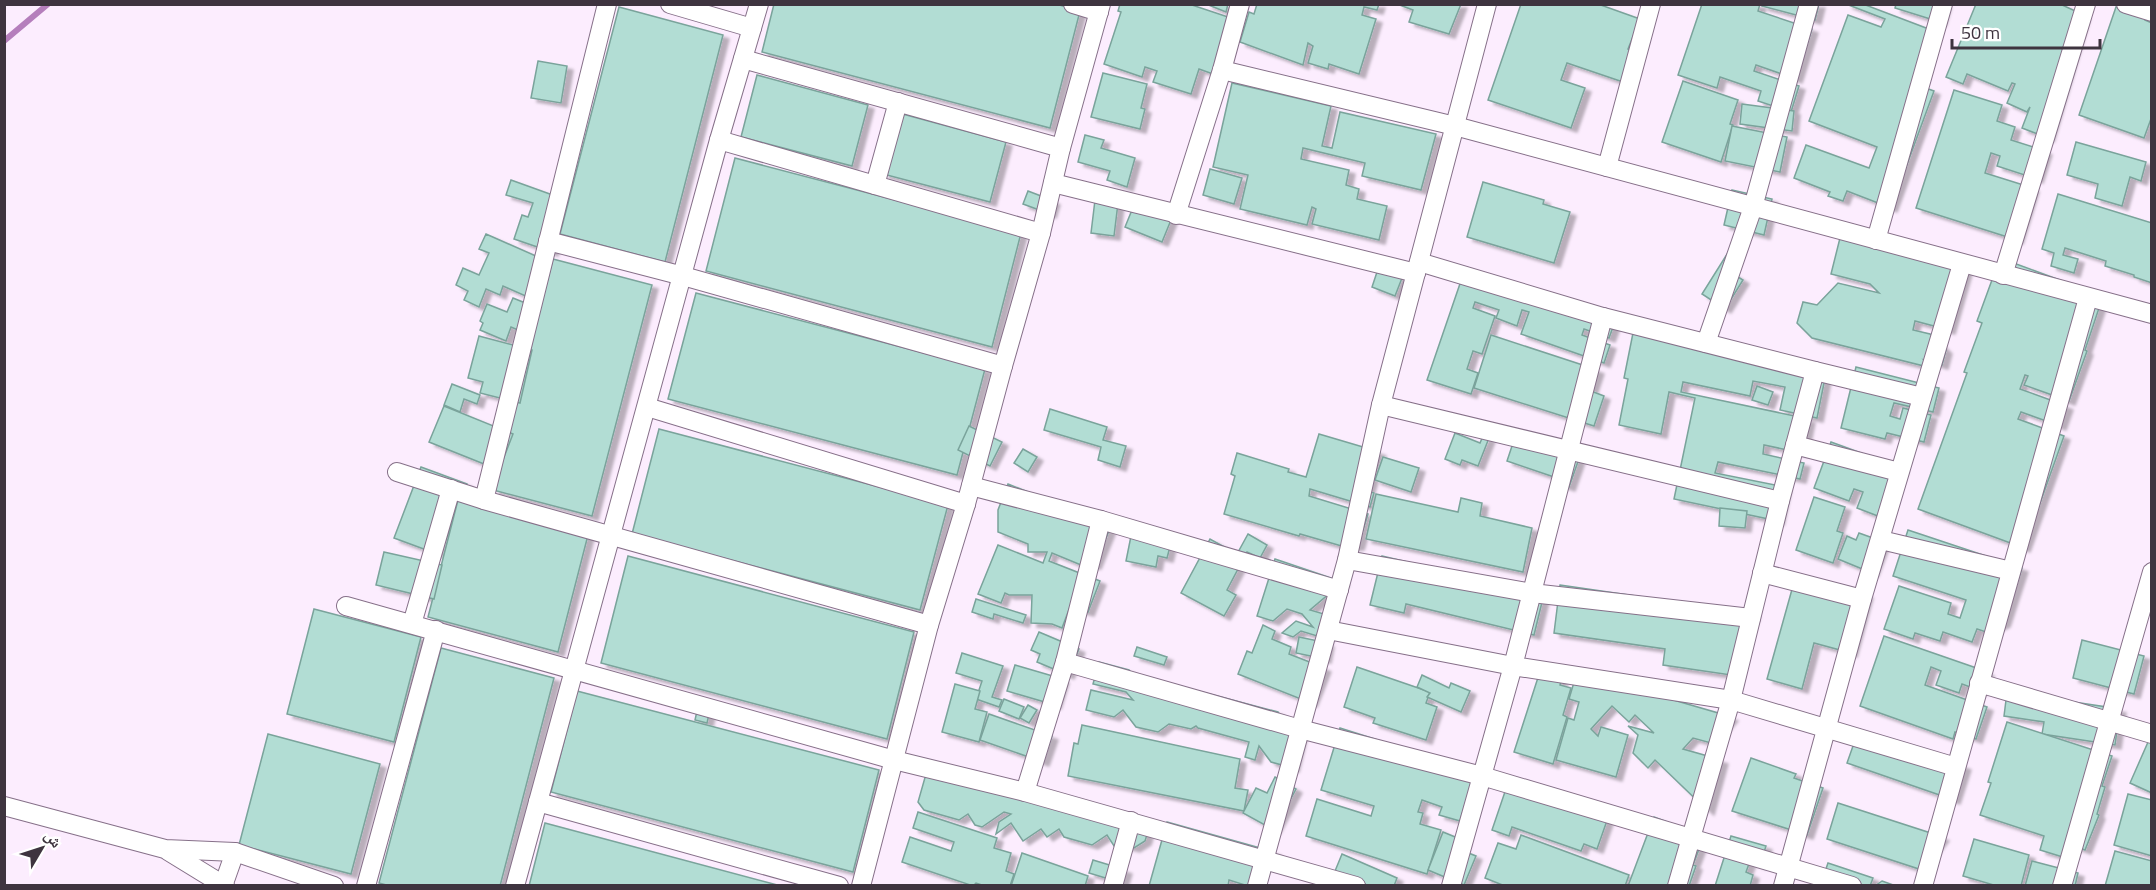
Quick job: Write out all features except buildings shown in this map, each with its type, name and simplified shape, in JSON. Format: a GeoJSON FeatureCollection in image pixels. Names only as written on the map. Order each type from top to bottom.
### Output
{"type":"FeatureCollection","features":[{"type":"Feature","properties":{"kind":"street"},"geometry":{"type":"LineString","coordinates":[[484,500],[607,4]]}},
{"type":"Feature","properties":{"kind":"street"},"geometry":{"type":"LineString","coordinates":[[670,4],[752,28]]}},
{"type":"Feature","properties":{"kind":"street"},"geometry":{"type":"LineString","coordinates":[[515,885],[719,140],[759,4]]}},
{"type":"Feature","properties":{"kind":"street"},"geometry":{"type":"LineString","coordinates":[[861,885],[929,625],[971,486],[1100,8],[1073,4]]}},
{"type":"Feature","properties":{"kind":"street"},"geometry":{"type":"LineString","coordinates":[[1176,215],[1222,70],[1240,4]]}},
{"type":"Feature","properties":{"kind":"street"},"geometry":{"type":"LineString","coordinates":[[1257,885],[1347,560],[1381,405],[1487,4]]}},
{"type":"Feature","properties":{"kind":"street"},"geometry":{"type":"LineString","coordinates":[[1606,167],[1651,4]]}},
{"type":"Feature","properties":{"kind":"street"},"geometry":{"type":"LineString","coordinates":[[1706,343],[1753,207],[1809,4]]}},
{"type":"Feature","properties":{"kind":"street"},"geometry":{"type":"LineString","coordinates":[[1876,240],[1943,4]]}},
{"type":"Feature","properties":{"kind":"street"},"geometry":{"type":"LineString","coordinates":[[2003,275],[2086,4]]}},
{"type":"Feature","properties":{"kind":"street"},"geometry":{"type":"LineString","coordinates":[[2126,4],[2151,12]]}},
{"type":"Feature","properties":{"kind":"street"},"geometry":{"type":"LineString","coordinates":[[743,58],[1061,148]]}},
{"type":"Feature","properties":{"kind":"street"},"geometry":{"type":"LineString","coordinates":[[1222,70],[1455,126],[2151,314]]}},
{"type":"Feature","properties":{"kind":"street"},"geometry":{"type":"LineString","coordinates":[[875,185],[898,102]]}},
{"type":"Feature","properties":{"kind":"street"},"geometry":{"type":"LineString","coordinates":[[719,140],[1041,233]]}},
{"type":"Feature","properties":{"kind":"street"},"geometry":{"type":"LineString","coordinates":[[1053,183],[1176,215],[1418,268],[1922,397]]}},
{"type":"Feature","properties":{"kind":"street"},"geometry":{"type":"LineString","coordinates":[[548,241],[683,276],[1003,366]]}},
{"type":"Feature","properties":{"kind":"street"},"geometry":{"type":"LineString","coordinates":[[1783,885],[1862,599],[1962,264]]}},
{"type":"Feature","properties":{"kind":"street"},"geometry":{"type":"LineString","coordinates":[[1923,885],[2088,298]]}},
{"type":"Feature","properties":{"kind":"street"},"geometry":{"type":"LineString","coordinates":[[1451,885],[1513,666],[1603,317]]}},
{"type":"Feature","properties":{"kind":"street"},"geometry":{"type":"LineString","coordinates":[[1677,885],[1731,700],[1750,618],[1815,371]]}},
{"type":"Feature","properties":{"kind":"street"},"geometry":{"type":"LineString","coordinates":[[1381,405],[1780,501]]}},
{"type":"Feature","properties":{"kind":"street"},"geometry":{"type":"LineString","coordinates":[[647,407],[966,504]]}},
{"type":"Feature","properties":{"kind":"street"},"geometry":{"type":"LineString","coordinates":[[1795,445],[1899,472]]}},
{"type":"Feature","properties":{"kind":"street"},"geometry":{"type":"LineString","coordinates":[[397,472],[484,500],[929,625]]}},
{"type":"Feature","properties":{"kind":"street"},"geometry":{"type":"LineString","coordinates":[[971,486],[1101,520],[1339,590]]}},
{"type":"Feature","properties":{"kind":"street"},"geometry":{"type":"LineString","coordinates":[[412,624],[451,489]]}},
{"type":"Feature","properties":{"kind":"street"},"geometry":{"type":"LineString","coordinates":[[1025,792],[1065,662],[1101,520]]}},
{"type":"Feature","properties":{"kind":"street"},"geometry":{"type":"LineString","coordinates":[[1881,540],[2010,571]]}},
{"type":"Feature","properties":{"kind":"street"},"geometry":{"type":"LineString","coordinates":[[1347,560],[1532,593],[1750,618]]}},
{"type":"Feature","properties":{"kind":"street"},"geometry":{"type":"LineString","coordinates":[[2062,885],[2151,572]]}},
{"type":"Feature","properties":{"kind":"street"},"geometry":{"type":"LineString","coordinates":[[1762,573],[1862,599]]}},
{"type":"Feature","properties":{"kind":"street"},"geometry":{"type":"LineString","coordinates":[[346,606],[894,760],[1025,792],[1356,885]]}},
{"type":"Feature","properties":{"kind":"street"},"geometry":{"type":"LineString","coordinates":[[366,885],[436,630]]}},
{"type":"Feature","properties":{"kind":"street"},"geometry":{"type":"LineString","coordinates":[[1328,630],[1513,666],[1731,700],[1956,767]]}},
{"type":"Feature","properties":{"kind":"street"},"geometry":{"type":"LineString","coordinates":[[1065,662],[1300,729],[1482,777],[1852,885]]}},
{"type":"Feature","properties":{"kind":"street"},"geometry":{"type":"LineString","coordinates":[[1979,683],[2151,734]]}},
{"type":"Feature","properties":{"kind":"street"},"geometry":{"type":"LineString","coordinates":[[538,802],[839,885]]}},
{"type":"Feature","properties":{"kind":"street"},"geometry":{"type":"LineString","coordinates":[[4,806],[165,849],[235,852],[334,885]]}},
{"type":"Feature","properties":{"kind":"street"},"geometry":{"type":"LineString","coordinates":[[1113,885],[1131,821]]}},
{"type":"Feature","properties":{"kind":"street"},"geometry":{"type":"LineString","coordinates":[[165,849],[224,885],[235,852]]}},
{"type":"Feature","properties":{"kind":"waterway"},"geometry":{"type":"LineString","coordinates":[[4,41],[48,4]]}}]}
